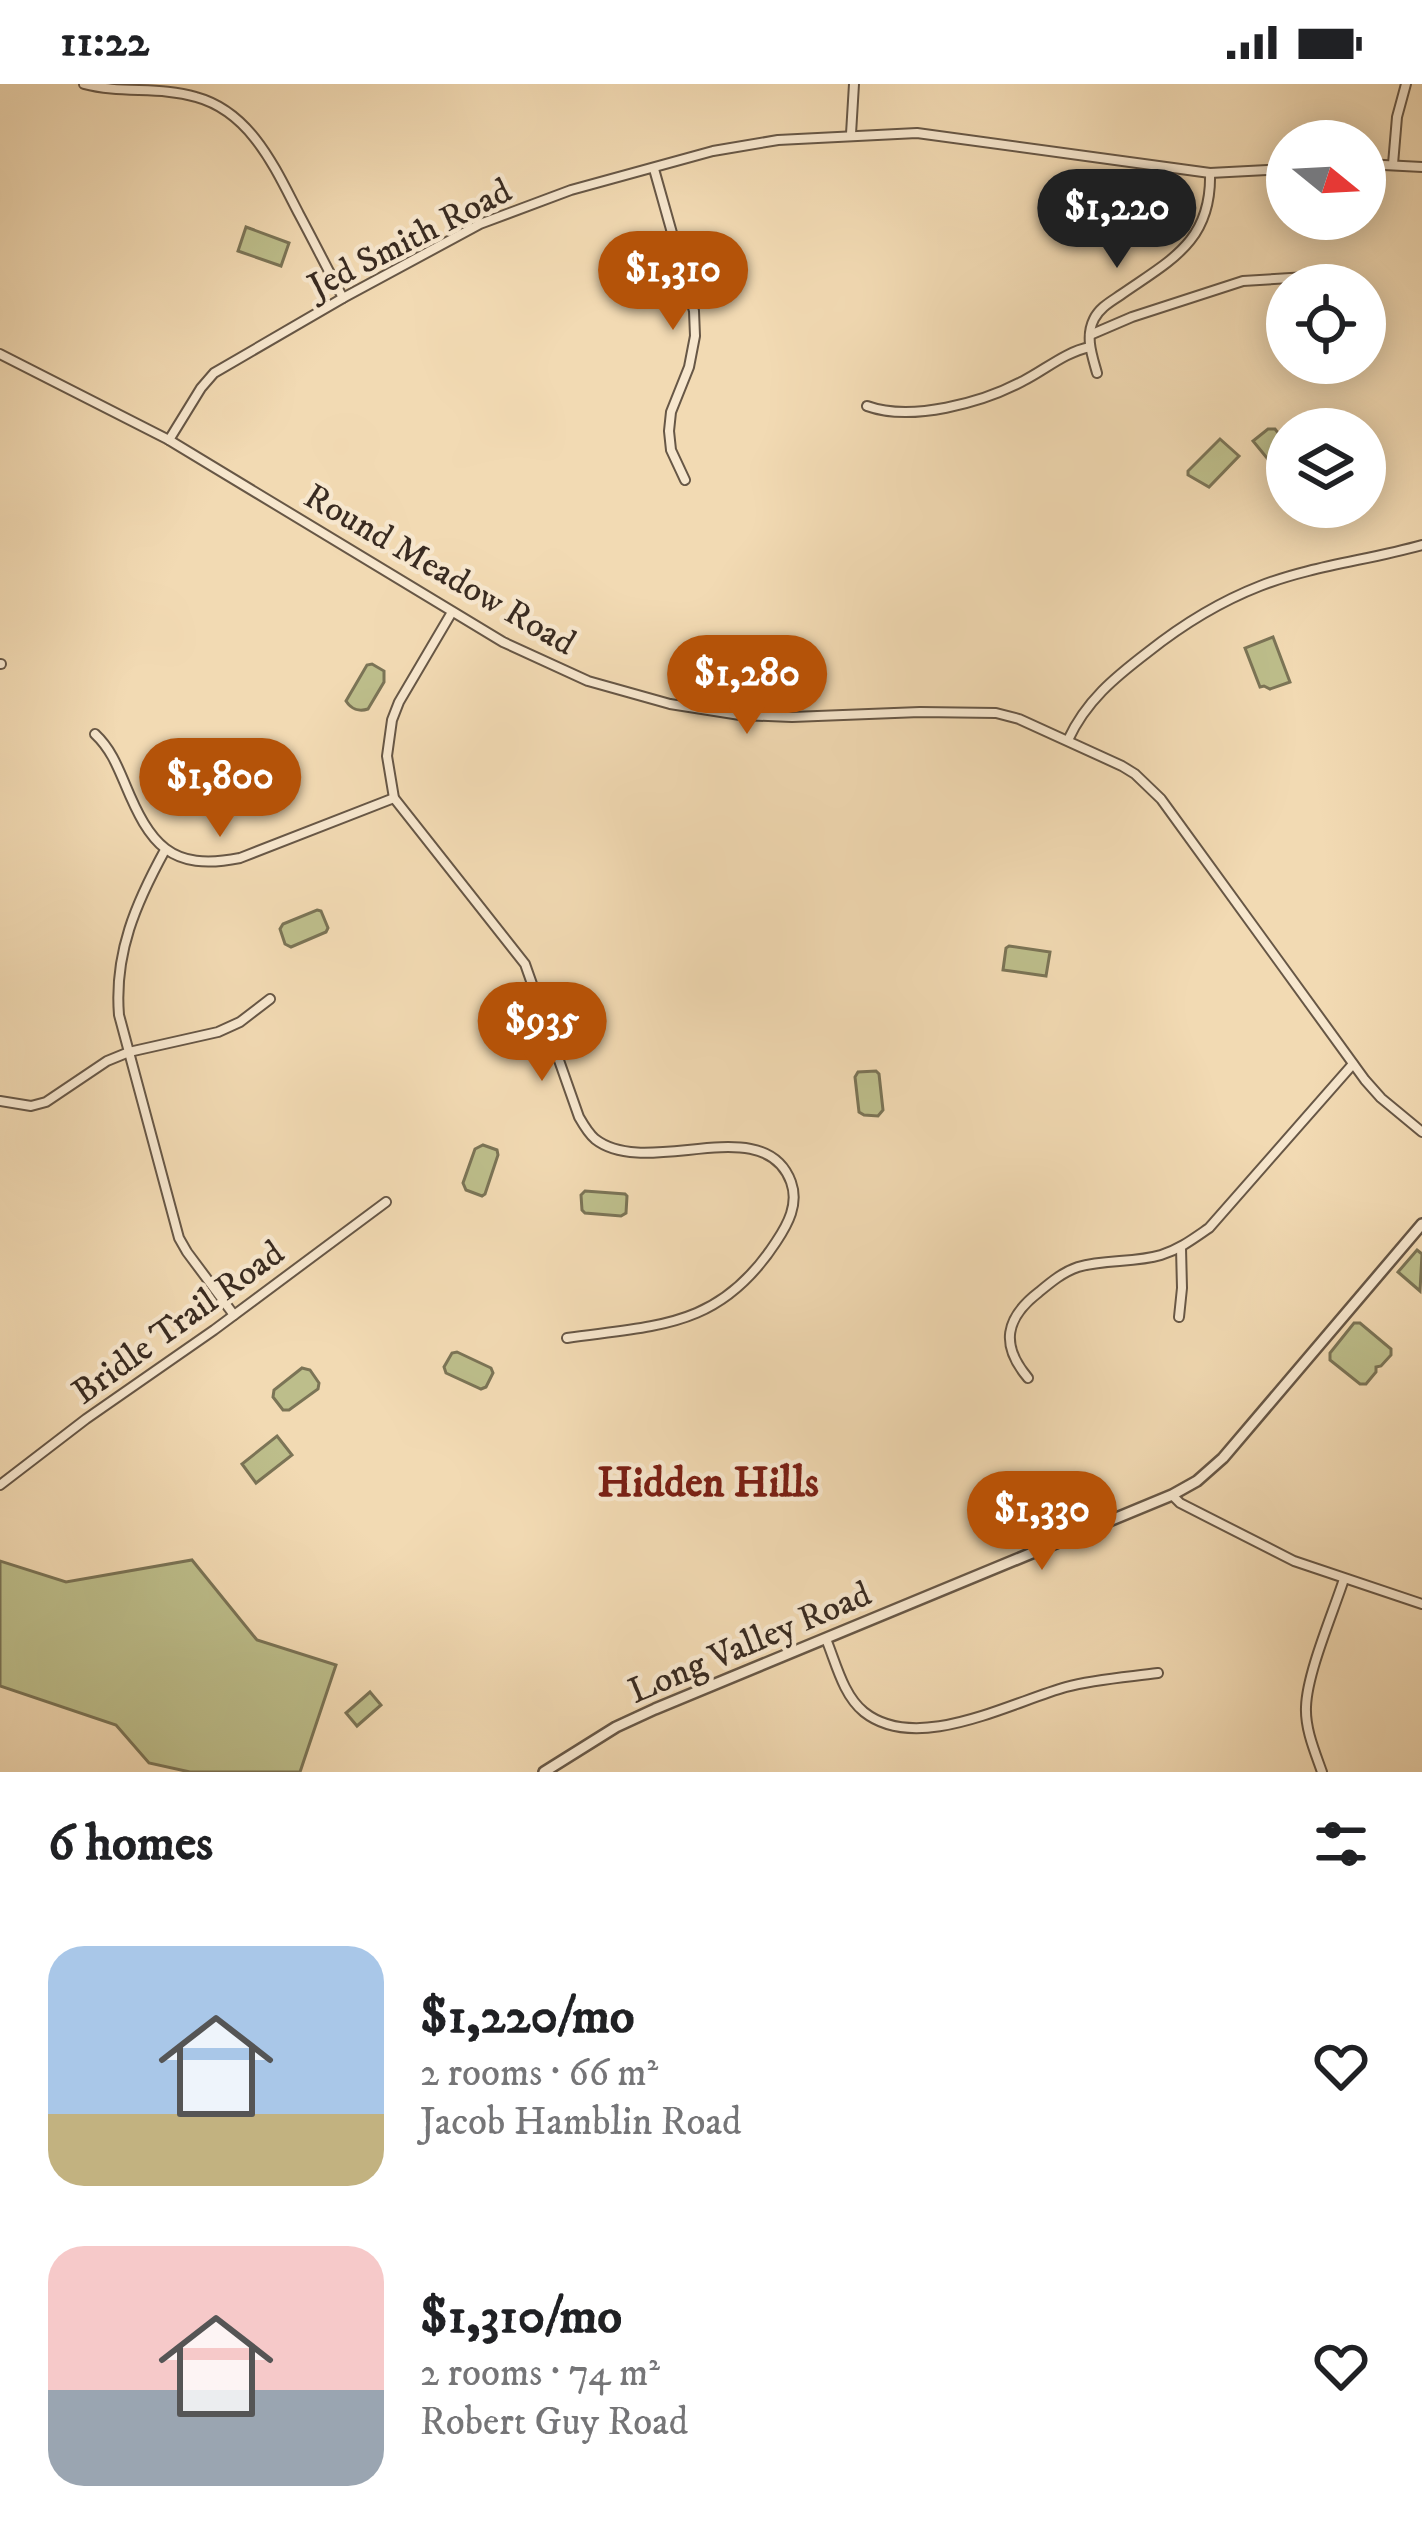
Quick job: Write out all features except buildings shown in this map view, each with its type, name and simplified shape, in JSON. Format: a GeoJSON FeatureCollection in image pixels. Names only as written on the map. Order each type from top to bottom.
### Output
{"type":"FeatureCollection","features":[{"type":"Feature","properties":{"kind":"street"},"geometry":{"type":"LineString","coordinates":[[84,84],[183,94],[225,110],[271,160],[343,298]]}},
{"type":"Feature","properties":{"kind":"street"},"geometry":{"type":"LineString","coordinates":[[851,134],[854,84]]}},
{"type":"Feature","properties":{"kind":"street"},"geometry":{"type":"LineString","coordinates":[[1393,164],[1406,84]]}},
{"type":"Feature","properties":{"kind":"street","name":"Jed Smith Road"},"geometry":{"type":"LineString","coordinates":[[170,440],[214,373],[480,224],[571,190],[713,152],[778,140],[917,133],[1210,172],[1266,170]]}},
{"type":"Feature","properties":{"kind":"street"},"geometry":{"type":"LineString","coordinates":[[1386,164],[1422,167]]}},
{"type":"Feature","properties":{"kind":"street"},"geometry":{"type":"LineString","coordinates":[[654,169],[694,311],[689,367],[671,412],[669,431],[671,451],[685,479]]}},
{"type":"Feature","properties":{"kind":"street"},"geometry":{"type":"LineString","coordinates":[[1097,373],[1090,347],[1094,319],[1104,306],[1190,244],[1203,219],[1210,172]]}},
{"type":"Feature","properties":{"kind":"street"},"geometry":{"type":"LineString","coordinates":[[1090,335],[1132,316],[1244,281],[1266,279]]}},
{"type":"Feature","properties":{"kind":"street"},"geometry":{"type":"LineString","coordinates":[[867,406],[897,412],[983,400],[1090,347]]}},
{"type":"Feature","properties":{"kind":"street","name":"Round Meadow Road"},"geometry":{"type":"LineString","coordinates":[[0,354],[170,440],[503,642],[617,691],[740,715],[996,712],[1122,766],[1151,788],[1353,1064],[1381,1098],[1422,1132]]}},
{"type":"Feature","properties":{"kind":"street"},"geometry":{"type":"LineString","coordinates":[[1068,740],[1080,716],[1111,680],[1216,606],[1282,578],[1422,545]]}},
{"type":"Feature","properties":{"kind":"street"},"geometry":{"type":"LineString","coordinates":[[452,612],[392,720],[387,756],[394,798],[525,964],[568,1094],[593,1138],[619,1150],[644,1153],[742,1147],[761,1151],[789,1177],[793,1206],[789,1221],[742,1286],[722,1302],[662,1325],[567,1338]]}},
{"type":"Feature","properties":{"kind":"street"},"geometry":{"type":"LineString","coordinates":[[95,734],[116,762],[144,825],[165,850],[189,861],[240,858],[394,798]]}},
{"type":"Feature","properties":{"kind":"street"},"geometry":{"type":"LineString","coordinates":[[165,850],[144,888],[121,955],[116,985],[119,1015],[179,1238],[234,1316]]}},
{"type":"Feature","properties":{"kind":"street"},"geometry":{"type":"LineString","coordinates":[[0,1102],[31,1106],[46,1102],[107,1061],[218,1032],[270,999]]}},
{"type":"Feature","properties":{"kind":"street"},"geometry":{"type":"LineString","coordinates":[[1028,1378],[1010,1348],[1014,1318],[1024,1304],[1076,1268],[1154,1257],[1180,1248],[1217,1220],[1353,1064]]}},
{"type":"Feature","properties":{"kind":"street","name":"Bridle Trail Road"},"geometry":{"type":"LineString","coordinates":[[0,1485],[386,1202]]}},
{"type":"Feature","properties":{"kind":"street","name":"Long Valley Road"},"geometry":{"type":"LineString","coordinates":[[544,1772],[616,1727],[1198,1481],[1223,1458],[1422,1224]]}},
{"type":"Feature","properties":{"kind":"street"},"geometry":{"type":"LineString","coordinates":[[1179,1317],[1180,1248]]}},
{"type":"Feature","properties":{"kind":"street"},"geometry":{"type":"LineString","coordinates":[[1172,1495],[1270,1550],[1422,1604]]}},
{"type":"Feature","properties":{"kind":"street"},"geometry":{"type":"LineString","coordinates":[[1322,1772],[1307,1724],[1306,1704],[1344,1579]]}},
{"type":"Feature","properties":{"kind":"street"},"geometry":{"type":"LineString","coordinates":[[826,1639],[857,1705],[880,1722],[913,1730],[937,1728],[1071,1685],[1158,1673]]}},
{"type":"Feature","properties":{"kind":"green space"},"geometry":{"type":"Polygon","coordinates":[[[246,227],[289,243],[281,266],[238,251],[246,227]]]}},
{"type":"Feature","properties":{"kind":"green space"},"geometry":{"type":"Polygon","coordinates":[[[1266,431],[1266,457],[1253,441],[1266,431]]]}},
{"type":"Feature","properties":{"kind":"green space"},"geometry":{"type":"Polygon","coordinates":[[[1220,439],[1239,456],[1209,487],[1188,471],[1220,439]]]}},
{"type":"Feature","properties":{"kind":"green space"},"geometry":{"type":"Polygon","coordinates":[[[1273,637],[1290,682],[1270,689],[1260,687],[1245,648],[1273,637]]]}},
{"type":"Feature","properties":{"kind":"green space"},"geometry":{"type":"Polygon","coordinates":[[[372,664],[384,671],[384,682],[368,709],[356,709],[346,701],[372,664]]]}},
{"type":"Feature","properties":{"kind":"green space"},"geometry":{"type":"Polygon","coordinates":[[[317,910],[326,932],[291,947],[285,944],[283,924],[317,910]]]}},
{"type":"Feature","properties":{"kind":"green space"},"geometry":{"type":"Polygon","coordinates":[[[1009,946],[1050,952],[1046,976],[1003,970],[1009,946]]]}},
{"type":"Feature","properties":{"kind":"green space"},"geometry":{"type":"Polygon","coordinates":[[[876,1071],[883,1110],[878,1116],[864,1115],[859,1112],[855,1077],[858,1072],[876,1071]]]}},
{"type":"Feature","properties":{"kind":"green space"},"geometry":{"type":"Polygon","coordinates":[[[483,1145],[497,1150],[498,1155],[482,1196],[466,1190],[463,1183],[475,1149],[483,1145]]]}},
{"type":"Feature","properties":{"kind":"green space"},"geometry":{"type":"Polygon","coordinates":[[[585,1191],[625,1194],[626,1213],[585,1213],[581,1195],[585,1191]]]}},
{"type":"Feature","properties":{"kind":"green space"},"geometry":{"type":"Polygon","coordinates":[[[1417,1250],[1422,1254],[1420,1291],[1398,1272],[1417,1250]]]}},
{"type":"Feature","properties":{"kind":"green space"},"geometry":{"type":"Polygon","coordinates":[[[1354,1323],[1391,1349],[1366,1384],[1330,1360],[1330,1353],[1354,1323]]]}},
{"type":"Feature","properties":{"kind":"green space"},"geometry":{"type":"Polygon","coordinates":[[[457,1352],[491,1368],[486,1387],[446,1373],[444,1367],[457,1352]]]}},
{"type":"Feature","properties":{"kind":"green space"},"geometry":{"type":"Polygon","coordinates":[[[302,1368],[310,1370],[318,1389],[283,1410],[273,1397],[274,1390],[302,1368]]]}},
{"type":"Feature","properties":{"kind":"green space"},"geometry":{"type":"Polygon","coordinates":[[[277,1436],[292,1455],[256,1483],[242,1464],[277,1436]]]}},
{"type":"Feature","properties":{"kind":"green space"},"geometry":{"type":"Polygon","coordinates":[[[192,1560],[257,1640],[336,1665],[300,1772],[190,1772],[149,1763],[116,1725],[0,1686],[0,1561],[66,1582],[192,1560]]]}},
{"type":"Feature","properties":{"kind":"green space"},"geometry":{"type":"Polygon","coordinates":[[[370,1692],[381,1705],[357,1726],[346,1713],[370,1692]]]}},
{"type":"Feature","properties":{"kind":"district","name":"Hidden Hills"},"geometry":{"type":"Point","coordinates":[708,1481]}}]}
